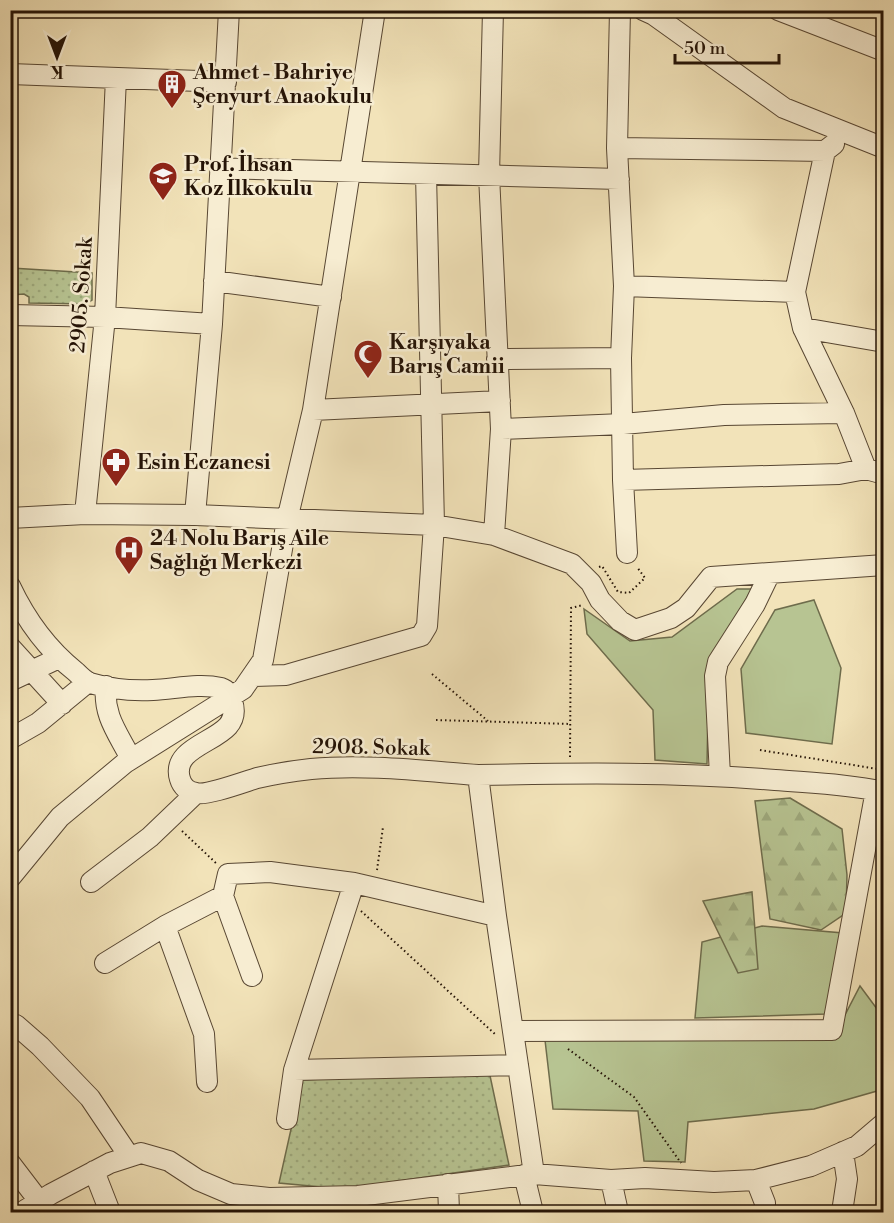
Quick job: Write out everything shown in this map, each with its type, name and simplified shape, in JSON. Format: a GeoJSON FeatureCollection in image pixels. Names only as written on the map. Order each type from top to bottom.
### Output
{"type":"FeatureCollection","features":[{"type":"Feature","properties":{"kind":"street"},"geometry":{"type":"LineString","coordinates":[[195,514],[212,324],[229,10]]}},
{"type":"Feature","properties":{"kind":"street"},"geometry":{"type":"LineString","coordinates":[[10,878],[60,817],[131,759],[243,689],[263,660],[287,520],[313,410],[375,10]]}},
{"type":"Feature","properties":{"kind":"street"},"geometry":{"type":"LineString","coordinates":[[493,10],[489,175],[501,429],[494,535]]}},
{"type":"Feature","properties":{"kind":"street"},"geometry":{"type":"LineString","coordinates":[[620,10],[618,148],[624,286],[621,358],[627,553]]}},
{"type":"Feature","properties":{"kind":"street"},"geometry":{"type":"LineString","coordinates":[[643,10],[654,15],[784,108],[884,148]]}},
{"type":"Feature","properties":{"kind":"street"},"geometry":{"type":"LineString","coordinates":[[778,10],[884,51]]}},
{"type":"Feature","properties":{"kind":"street"},"geometry":{"type":"LineString","coordinates":[[10,74],[226,82]]}},
{"type":"Feature","properties":{"kind":"street","name":"2905. Sokak"},"geometry":{"type":"LineString","coordinates":[[85,514],[105,317],[116,78]]}},
{"type":"Feature","properties":{"kind":"street"},"geometry":{"type":"LineString","coordinates":[[618,148],[825,151],[849,135]]}},
{"type":"Feature","properties":{"kind":"street"},"geometry":{"type":"LineString","coordinates":[[623,480],[875,471],[803,328],[795,291],[825,151]]}},
{"type":"Feature","properties":{"kind":"street"},"geometry":{"type":"LineString","coordinates":[[220,168],[619,179]]}},
{"type":"Feature","properties":{"kind":"street"},"geometry":{"type":"LineString","coordinates":[[254,676],[286,675],[422,636],[427,626],[434,525],[426,174]]}},
{"type":"Feature","properties":{"kind":"street"},"geometry":{"type":"LineString","coordinates":[[214,281],[331,297]]}},
{"type":"Feature","properties":{"kind":"street"},"geometry":{"type":"LineString","coordinates":[[624,286],[795,291]]}},
{"type":"Feature","properties":{"kind":"street"},"geometry":{"type":"LineString","coordinates":[[10,315],[105,317],[212,324]]}},
{"type":"Feature","properties":{"kind":"street"},"geometry":{"type":"LineString","coordinates":[[803,328],[884,342]]}},
{"type":"Feature","properties":{"kind":"street"},"geometry":{"type":"LineString","coordinates":[[497,358],[621,358]]}},
{"type":"Feature","properties":{"kind":"street"},"geometry":{"type":"LineString","coordinates":[[313,410],[500,401]]}},
{"type":"Feature","properties":{"kind":"street"},"geometry":{"type":"LineString","coordinates":[[501,429],[623,424],[724,414],[844,413]]}},
{"type":"Feature","properties":{"kind":"street"},"geometry":{"type":"LineString","coordinates":[[10,518],[85,514],[195,514],[434,525],[494,535],[572,564],[591,583],[600,600],[620,621],[635,630],[670,618],[686,608],[711,577],[884,565]]}},
{"type":"Feature","properties":{"kind":"street"},"geometry":{"type":"LineString","coordinates":[[720,776],[715,676],[718,662],[755,604],[770,573]]}},
{"type":"Feature","properties":{"kind":"street"},"geometry":{"type":"LineString","coordinates":[[13,599],[59,658],[97,684],[121,689],[152,690],[208,686],[224,689],[231,698],[234,711],[227,727],[190,752],[180,762],[181,783],[186,789],[196,793],[150,837],[91,882]]}},
{"type":"Feature","properties":{"kind":"street"},"geometry":{"type":"LineString","coordinates":[[10,647],[62,704]]}},
{"type":"Feature","properties":{"kind":"street"},"geometry":{"type":"LineString","coordinates":[[10,681],[59,658]]}},
{"type":"Feature","properties":{"kind":"street"},"geometry":{"type":"LineString","coordinates":[[10,739],[97,684]]}},
{"type":"Feature","properties":{"kind":"street"},"geometry":{"type":"LineString","coordinates":[[97,684],[107,714],[131,759]]}},
{"type":"Feature","properties":{"kind":"street","name":"2908. Sokak"},"geometry":{"type":"LineString","coordinates":[[196,793],[207,793],[260,778],[309,769],[362,767],[478,775],[569,773],[720,776],[860,787],[880,791]]}},
{"type":"Feature","properties":{"kind":"street"},"geometry":{"type":"LineString","coordinates":[[478,775],[517,1059],[533,1212]]}},
{"type":"Feature","properties":{"kind":"street"},"geometry":{"type":"LineString","coordinates":[[513,1031],[832,1030],[880,791]]}},
{"type":"Feature","properties":{"kind":"street"},"geometry":{"type":"LineString","coordinates":[[252,976],[223,896],[228,874],[270,872],[352,891],[374,888],[496,916]]}},
{"type":"Feature","properties":{"kind":"street"},"geometry":{"type":"LineString","coordinates":[[287,1119],[294,1070],[352,891]]}},
{"type":"Feature","properties":{"kind":"street"},"geometry":{"type":"LineString","coordinates":[[105,963],[165,926],[223,896]]}},
{"type":"Feature","properties":{"kind":"street"},"geometry":{"type":"LineString","coordinates":[[165,926],[204,1034],[207,1082]]}},
{"type":"Feature","properties":{"kind":"street"},"geometry":{"type":"LineString","coordinates":[[16,1025],[40,1046],[90,1098],[129,1156]]}},
{"type":"Feature","properties":{"kind":"street"},"geometry":{"type":"LineString","coordinates":[[294,1070],[517,1059]]}},
{"type":"Feature","properties":{"kind":"street"},"geometry":{"type":"LineString","coordinates":[[337,1212],[358,1204],[448,1184],[529,1174],[611,1180],[645,1178],[694,1181],[756,1180],[811,1166],[857,1146],[884,1123]]}},
{"type":"Feature","properties":{"kind":"street"},"geometry":{"type":"LineString","coordinates":[[842,1212],[847,1179],[843,1152]]}},
{"type":"Feature","properties":{"kind":"street"},"geometry":{"type":"LineString","coordinates":[[22,1212],[110,1163],[141,1153],[169,1161],[198,1180],[231,1194],[358,1204]]}},
{"type":"Feature","properties":{"kind":"street"},"geometry":{"type":"LineString","coordinates":[[10,1163],[39,1201]]}},
{"type":"Feature","properties":{"kind":"street"},"geometry":{"type":"LineString","coordinates":[[94,1171],[110,1212]]}},
{"type":"Feature","properties":{"kind":"street"},"geometry":{"type":"LineString","coordinates":[[611,1180],[618,1212]]}},
{"type":"Feature","properties":{"kind":"street"},"geometry":{"type":"LineString","coordinates":[[756,1180],[765,1203],[764,1212]]}},
{"type":"Feature","properties":{"kind":"street"},"geometry":{"type":"LineString","coordinates":[[448,1184],[449,1212]]}},
{"type":"Feature","properties":{"kind":"path"},"geometry":{"type":"LineString","coordinates":[[629,593],[645,578]]}},
{"type":"Feature","properties":{"kind":"path"},"geometry":{"type":"LineString","coordinates":[[569,773],[571,608],[600,600]]}},
{"type":"Feature","properties":{"kind":"path"},"geometry":{"type":"LineString","coordinates":[[432,674],[488,721]]}},
{"type":"Feature","properties":{"kind":"path"},"geometry":{"type":"LineString","coordinates":[[436,720],[571,724]]}},
{"type":"Feature","properties":{"kind":"path"},"geometry":{"type":"LineString","coordinates":[[760,750],[884,770]]}},
{"type":"Feature","properties":{"kind":"path"},"geometry":{"type":"LineString","coordinates":[[169,819],[228,874]]}},
{"type":"Feature","properties":{"kind":"path"},"geometry":{"type":"LineString","coordinates":[[374,888],[383,827]]}},
{"type":"Feature","properties":{"kind":"path"},"geometry":{"type":"LineString","coordinates":[[352,891],[517,1059]]}},
{"type":"Feature","properties":{"kind":"path"},"geometry":{"type":"LineString","coordinates":[[544,1031],[634,1097],[694,1181]]}},
{"type":"Feature","properties":{"kind":"green space"},"geometry":{"type":"Polygon","coordinates":[[[11,268],[92,273],[92,300],[86,304],[29,303],[29,297],[24,294],[11,295],[11,268]]]}},
{"type":"Feature","properties":{"kind":"green space"},"geometry":{"type":"Polygon","coordinates":[[[737,589],[752,589],[709,663],[707,764],[655,760],[653,710],[587,634],[584,609],[630,641],[672,637],[737,589]]]}},
{"type":"Feature","properties":{"kind":"green space"},"geometry":{"type":"Polygon","coordinates":[[[814,600],[841,668],[832,744],[746,733],[741,669],[775,610],[814,600]]]}},
{"type":"Feature","properties":{"kind":"green space"},"geometry":{"type":"Polygon","coordinates":[[[790,798],[842,829],[847,875],[846,913],[821,930],[770,919],[755,801],[790,798]]]}},
{"type":"Feature","properties":{"kind":"green space"},"geometry":{"type":"Polygon","coordinates":[[[752,892],[758,969],[738,973],[703,901],[752,892]]]}},
{"type":"Feature","properties":{"kind":"green space"},"geometry":{"type":"Polygon","coordinates":[[[762,926],[843,933],[826,1014],[695,1018],[702,942],[762,926]]]}},
{"type":"Feature","properties":{"kind":"green space"},"geometry":{"type":"Polygon","coordinates":[[[860,986],[883,1017],[883,1086],[877,1091],[814,1109],[688,1122],[685,1162],[644,1161],[638,1111],[553,1109],[545,1040],[832,1040],[860,986]]]}},
{"type":"Feature","properties":{"kind":"green space"},"geometry":{"type":"Polygon","coordinates":[[[489,1071],[509,1165],[343,1189],[279,1183],[302,1080],[489,1071]]]}},
{"type":"Feature","properties":{"kind":"place","name":"Ahmet - Bahriye Şenyurt Anaokulu"},"geometry":{"type":"Point","coordinates":[172,110]}},
{"type":"Feature","properties":{"kind":"place","name":"Prof. İhsan Koz İlkokulu"},"geometry":{"type":"Point","coordinates":[163,202]}},
{"type":"Feature","properties":{"kind":"place","name":"Karşıyaka Barış Camii"},"geometry":{"type":"Point","coordinates":[368,380]}},
{"type":"Feature","properties":{"kind":"place","name":"Esin Eczanesi"},"geometry":{"type":"Point","coordinates":[116,488]}},
{"type":"Feature","properties":{"kind":"place","name":"24 Nolu Barış Aile Sağlığı Merkezi"},"geometry":{"type":"Point","coordinates":[129,576]}}]}
